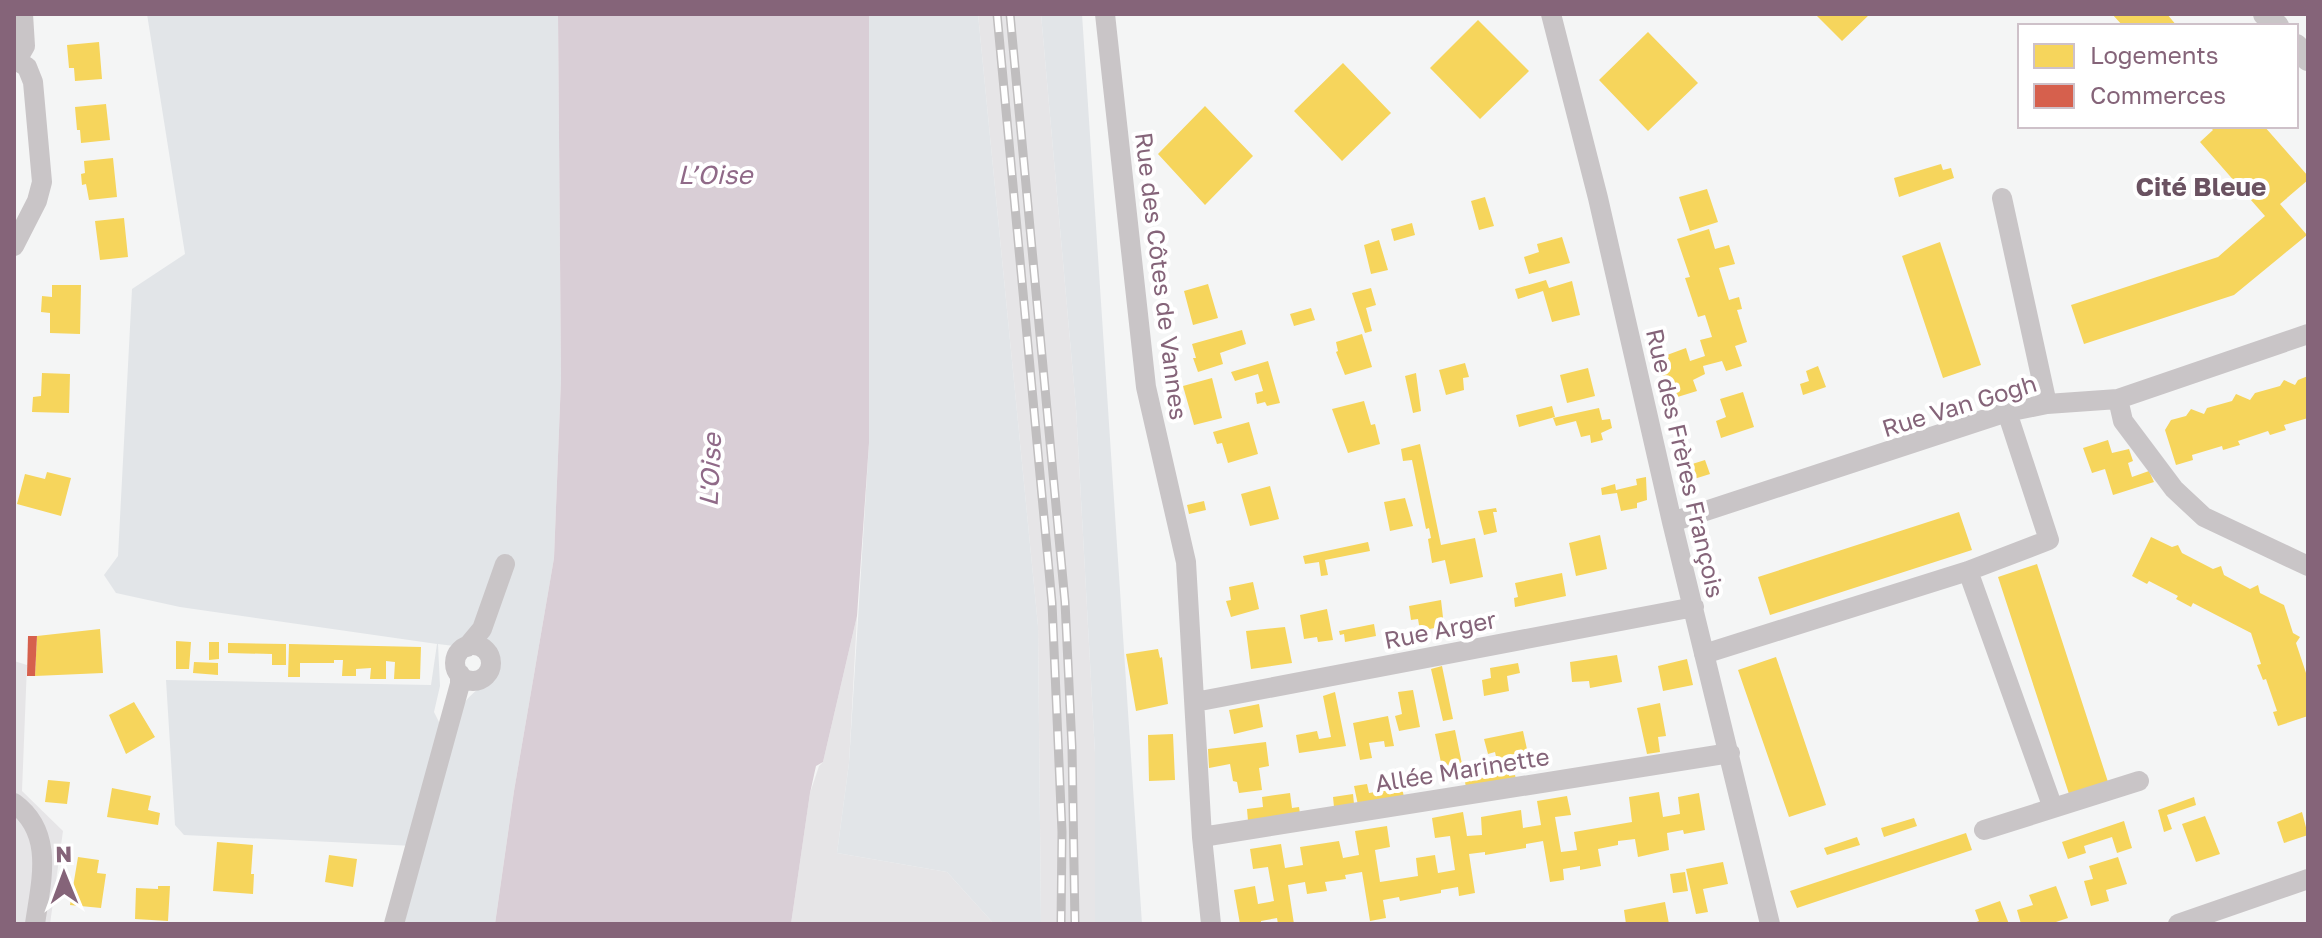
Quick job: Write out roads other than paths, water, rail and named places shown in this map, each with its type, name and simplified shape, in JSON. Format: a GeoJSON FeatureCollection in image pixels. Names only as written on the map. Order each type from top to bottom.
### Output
{"type":"FeatureCollection","features":[{"type":"Feature","properties":{"kind":"street"},"geometry":{"type":"LineString","coordinates":[[14,246],[37,201],[42,182],[33,82],[27,67],[16,59],[25,46],[23,14]]}},
{"type":"Feature","properties":{"kind":"street","name":"Rue des Côtes de Vannes"},"geometry":{"type":"LineString","coordinates":[[1105,14],[1146,387],[1186,562],[1202,837],[1211,924]]}},
{"type":"Feature","properties":{"kind":"street","name":"Rue des Frères François"},"geometry":{"type":"LineString","coordinates":[[1551,14],[1598,198],[1672,522],[1770,924]]}},
{"type":"Feature","properties":{"kind":"street"},"geometry":{"type":"LineString","coordinates":[[2002,198],[2047,404]]}},
{"type":"Feature","properties":{"kind":"street","name":"Rue Van Gogh"},"geometry":{"type":"LineString","coordinates":[[1672,522],[2007,412],[2047,404],[2118,399],[2308,334]]}},
{"type":"Feature","properties":{"kind":"street"},"geometry":{"type":"LineString","coordinates":[[2118,399],[2123,421],[2174,489],[2204,517],[2308,566]]}},
{"type":"Feature","properties":{"kind":"street"},"geometry":{"type":"LineString","coordinates":[[1704,654],[1968,571],[2049,540],[2007,412]]}},
{"type":"Feature","properties":{"kind":"street"},"geometry":{"type":"LineString","coordinates":[[394,924],[463,683],[456,660],[462,650],[477,642],[505,564]]}},
{"type":"Feature","properties":{"kind":"street"},"geometry":{"type":"LineString","coordinates":[[1968,571],[2053,808]]}},
{"type":"Feature","properties":{"kind":"street","name":"Rue Arger"},"geometry":{"type":"LineString","coordinates":[[1195,702],[1694,607]]}},
{"type":"Feature","properties":{"kind":"street"},"geometry":{"type":"LineString","coordinates":[[463,683],[483,678],[490,669],[490,658],[477,642]]}},
{"type":"Feature","properties":{"kind":"street","name":"Allée Marinette"},"geometry":{"type":"LineString","coordinates":[[1202,837],[1730,753]]}},
{"type":"Feature","properties":{"kind":"street"},"geometry":{"type":"LineString","coordinates":[[1984,830],[2139,781]]}},
{"type":"Feature","properties":{"kind":"street"},"geometry":{"type":"LineString","coordinates":[[14,803],[28,815],[42,844],[43,867],[35,924]]}},
{"type":"Feature","properties":{"kind":"street"},"geometry":{"type":"LineString","coordinates":[[2178,924],[2308,879]]}},
{"type":"Feature","properties":{"kind":"water","name":"L’Oise"},"geometry":{"type":"Polygon","coordinates":[[[558,14],[869,14],[869,443],[857,616],[823,762],[816,766],[810,793],[791,924],[495,924],[514,791],[554,558],[561,379],[558,14]]]}},
{"type":"Feature","properties":{"kind":"railway"},"geometry":{"type":"LineString","coordinates":[[997,14],[1052,603],[1062,832],[1061,924]]}},
{"type":"Feature","properties":{"kind":"railway"},"geometry":{"type":"LineString","coordinates":[[1010,14],[1065,602],[1072,747],[1075,924]]}},
{"type":"Feature","properties":{"kind":"district","name":"Cité Bleue"},"geometry":{"type":"Point","coordinates":[2201,186]}},
{"type":"Feature","properties":{"kind":"water label","name":"L'Oise"},"geometry":{"type":"Point","coordinates":[710,470]}}]}
